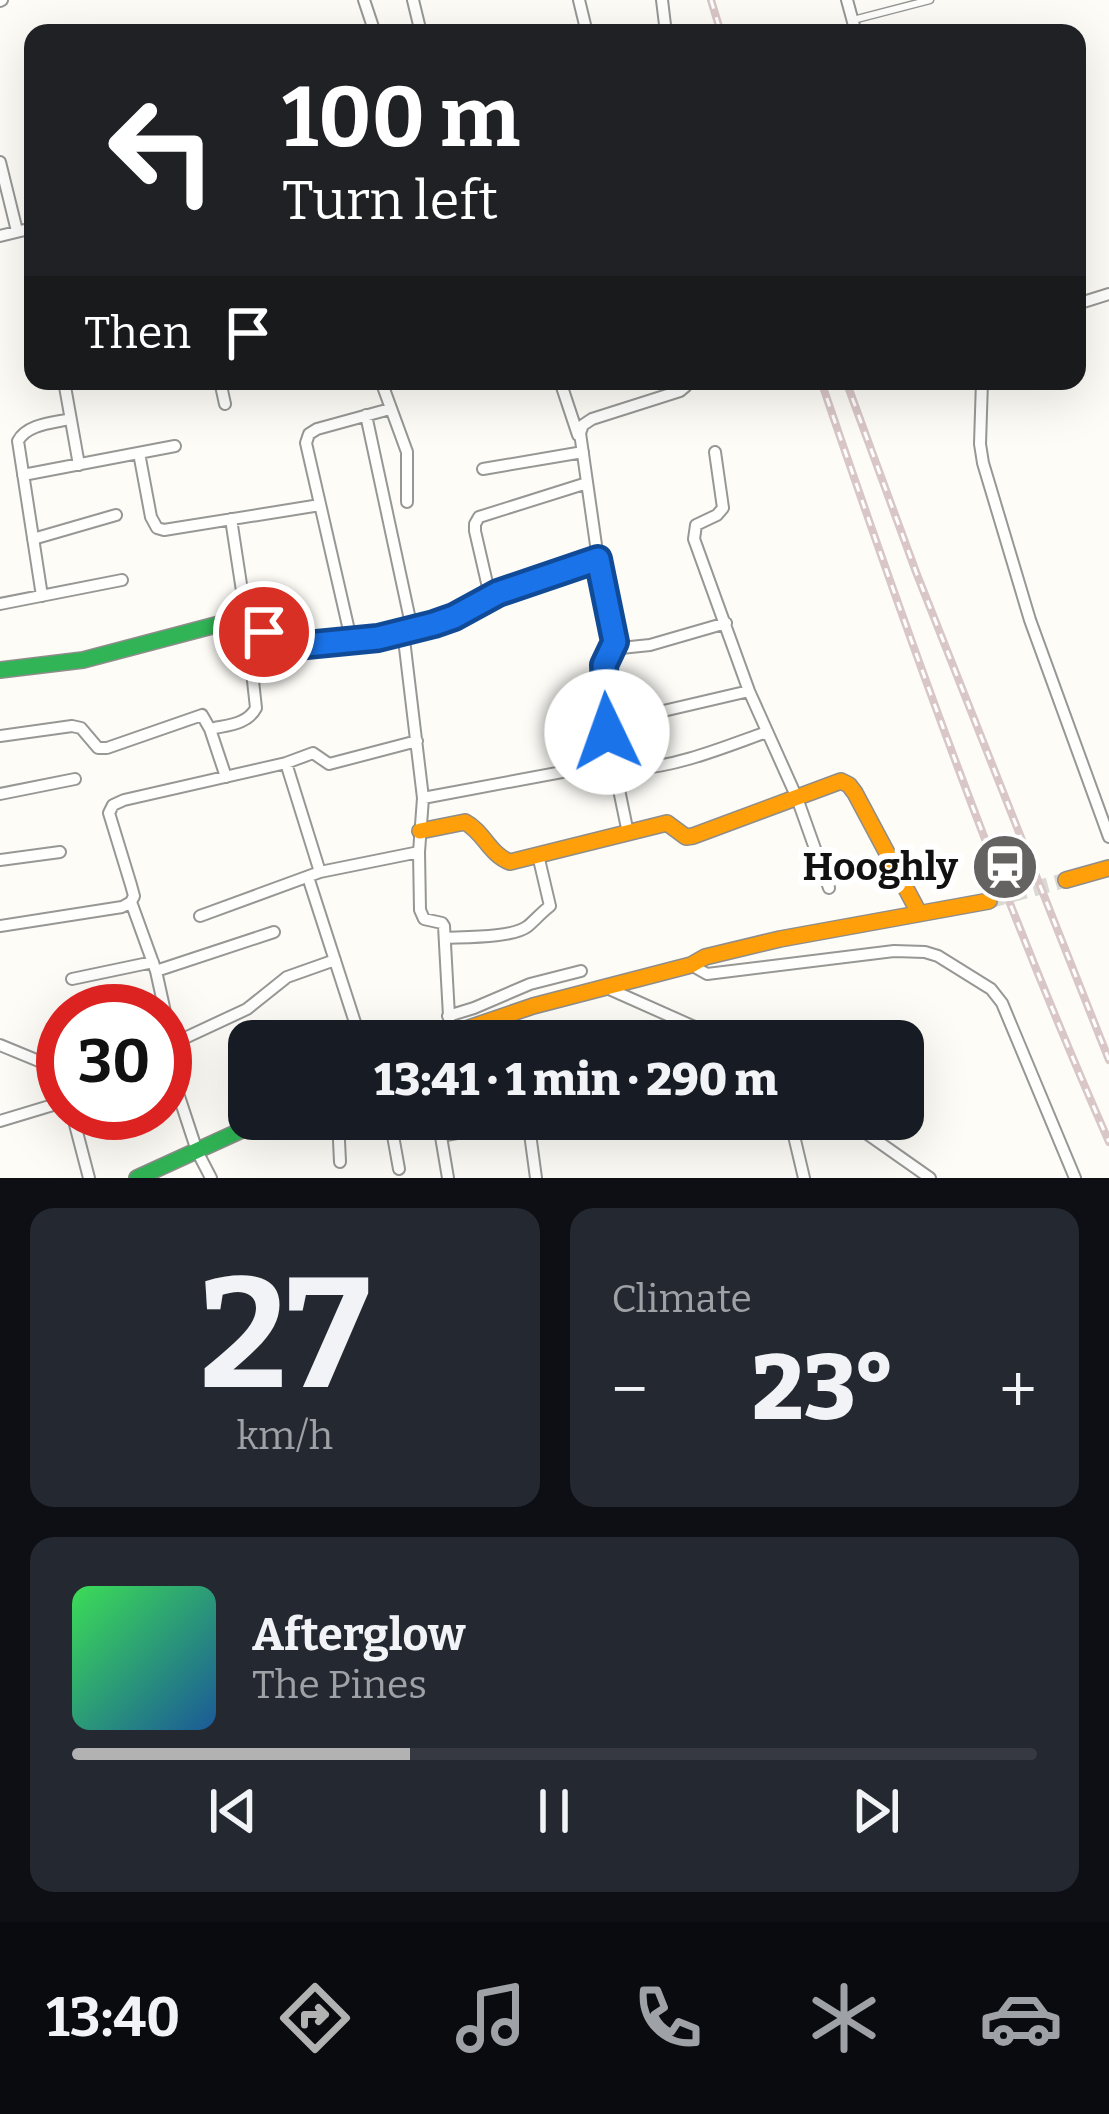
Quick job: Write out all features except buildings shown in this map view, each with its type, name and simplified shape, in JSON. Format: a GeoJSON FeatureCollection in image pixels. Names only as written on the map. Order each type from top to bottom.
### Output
{"type":"FeatureCollection","features":[{"type":"Feature","properties":{"kind":"street"},"geometry":{"type":"LineString","coordinates":[[0,163],[17,230]]}},
{"type":"Feature","properties":{"kind":"street"},"geometry":{"type":"LineString","coordinates":[[0,236],[24,229]]}},
{"type":"Feature","properties":{"kind":"street"},"geometry":{"type":"LineString","coordinates":[[65,390],[80,465]]}},
{"type":"Feature","properties":{"kind":"street"},"geometry":{"type":"LineString","coordinates":[[222,390],[225,404]]}},
{"type":"Feature","properties":{"kind":"street"},"geometry":{"type":"LineString","coordinates":[[384,390],[407,452],[407,502]]}},
{"type":"Feature","properties":{"kind":"street"},"geometry":{"type":"LineString","coordinates":[[563,390],[582,448],[614,635],[604,665],[607,732],[628,833]]}},
{"type":"Feature","properties":{"kind":"street"},"geometry":{"type":"LineString","coordinates":[[582,448],[583,425],[592,419],[682,390]]}},
{"type":"Feature","properties":{"kind":"street"},"geometry":{"type":"LineString","coordinates":[[982,390],[983,463],[1030,620],[1109,837]]}},
{"type":"Feature","properties":{"kind":"street"},"geometry":{"type":"LineString","coordinates":[[351,640],[306,443],[317,428],[390,409]]}},
{"type":"Feature","properties":{"kind":"street"},"geometry":{"type":"LineString","coordinates":[[365,416],[408,630],[423,798],[422,916],[442,923],[448,1020]]}},
{"type":"Feature","properties":{"kind":"street"},"geometry":{"type":"LineString","coordinates":[[43,596],[18,441],[28,429],[70,419]]}},
{"type":"Feature","properties":{"kind":"street"},"geometry":{"type":"LineString","coordinates":[[23,475],[175,446]]}},
{"type":"Feature","properties":{"kind":"street"},"geometry":{"type":"LineString","coordinates":[[483,469],[582,448]]}},
{"type":"Feature","properties":{"kind":"street"},"geometry":{"type":"LineString","coordinates":[[715,452],[723,508],[693,532],[749,691],[797,798],[829,888]]}},
{"type":"Feature","properties":{"kind":"street"},"geometry":{"type":"LineString","coordinates":[[139,453],[157,528],[320,505]]}},
{"type":"Feature","properties":{"kind":"street"},"geometry":{"type":"LineString","coordinates":[[490,596],[475,531],[478,517],[587,483]]}},
{"type":"Feature","properties":{"kind":"street"},"geometry":{"type":"LineString","coordinates":[[33,538],[116,515]]}},
{"type":"Feature","properties":{"kind":"street"},"geometry":{"type":"LineString","coordinates":[[210,730],[244,721],[256,708],[230,519]]}},
{"type":"Feature","properties":{"kind":"street"},"geometry":{"type":"LineString","coordinates":[[0,670],[83,660],[246,616],[257,621],[269,644],[277,646],[378,638],[454,617],[490,596],[598,559]]}},
{"type":"Feature","properties":{"kind":"street"},"geometry":{"type":"LineString","coordinates":[[0,604],[122,580]]}},
{"type":"Feature","properties":{"kind":"street"},"geometry":{"type":"LineString","coordinates":[[611,649],[650,644],[726,623]]}},
{"type":"Feature","properties":{"kind":"street"},"geometry":{"type":"LineString","coordinates":[[607,732],[659,712],[749,691]]}},
{"type":"Feature","properties":{"kind":"street"},"geometry":{"type":"LineString","coordinates":[[0,736],[72,726],[81,728],[98,748],[107,748],[202,715],[226,777]]}},
{"type":"Feature","properties":{"kind":"street"},"geometry":{"type":"LineString","coordinates":[[423,798],[614,764],[628,770],[668,764],[767,732]]}},
{"type":"Feature","properties":{"kind":"street"},"geometry":{"type":"LineString","coordinates":[[0,926],[130,902],[134,896],[110,813],[124,800],[314,753],[329,764],[416,741]]}},
{"type":"Feature","properties":{"kind":"street"},"geometry":{"type":"LineString","coordinates":[[286,763],[354,1020]]}},
{"type":"Feature","properties":{"kind":"street"},"geometry":{"type":"LineString","coordinates":[[0,794],[76,779]]}},
{"type":"Feature","properties":{"kind":"street"},"geometry":{"type":"LineString","coordinates":[[420,831],[465,822],[477,827],[502,861],[510,862],[668,824],[686,837],[693,836],[842,781],[849,784],[919,913]]}},
{"type":"Feature","properties":{"kind":"street"},"geometry":{"type":"LineString","coordinates":[[0,860],[60,852]]}},
{"type":"Feature","properties":{"kind":"street"},"geometry":{"type":"LineString","coordinates":[[200,916],[314,874],[419,852]]}},
{"type":"Feature","properties":{"kind":"street"},"geometry":{"type":"LineString","coordinates":[[445,938],[514,932],[530,924],[550,906],[538,855]]}},
{"type":"Feature","properties":{"kind":"street"},"geometry":{"type":"LineString","coordinates":[[1066,880],[1109,868]]}},
{"type":"Feature","properties":{"kind":"street"},"geometry":{"type":"LineString","coordinates":[[491,1020],[780,939],[989,901]]}},
{"type":"Feature","properties":{"kind":"street"},"geometry":{"type":"LineString","coordinates":[[130,902],[158,984]]}},
{"type":"Feature","properties":{"kind":"street"},"geometry":{"type":"LineString","coordinates":[[72,979],[154,966],[274,932]]}},
{"type":"Feature","properties":{"kind":"street"},"geometry":{"type":"LineString","coordinates":[[691,965],[707,974],[894,951],[938,956],[991,989],[1002,1003],[1075,1178]]}},
{"type":"Feature","properties":{"kind":"street"},"geometry":{"type":"LineString","coordinates":[[192,1035],[247,1009],[287,977],[335,960]]}},
{"type":"Feature","properties":{"kind":"street"},"geometry":{"type":"LineString","coordinates":[[448,1016],[530,984],[580,971]]}},
{"type":"Feature","properties":{"kind":"street"},"geometry":{"type":"LineString","coordinates":[[604,987],[679,1020]]}},
{"type":"Feature","properties":{"kind":"street"},"geometry":{"type":"LineString","coordinates":[[506,1015],[507,1020]]}},
{"type":"Feature","properties":{"kind":"street"},"geometry":{"type":"LineString","coordinates":[[0,1045],[36,1060]]}},
{"type":"Feature","properties":{"kind":"street"},"geometry":{"type":"LineString","coordinates":[[0,1120],[36,1110]]}},
{"type":"Feature","properties":{"kind":"street"},"geometry":{"type":"LineString","coordinates":[[137,1178],[159,1173],[228,1137]]}},
{"type":"Feature","properties":{"kind":"street"},"geometry":{"type":"LineString","coordinates":[[192,1138],[211,1178]]}},
{"type":"Feature","properties":{"kind":"street"},"geometry":{"type":"LineString","coordinates":[[78,1140],[86,1178]]}},
{"type":"Feature","properties":{"kind":"street"},"geometry":{"type":"LineString","coordinates":[[339,1140],[340,1162]]}},
{"type":"Feature","properties":{"kind":"street"},"geometry":{"type":"LineString","coordinates":[[394,1140],[399,1169]]}},
{"type":"Feature","properties":{"kind":"street"},"geometry":{"type":"LineString","coordinates":[[442,1140],[448,1178]]}},
{"type":"Feature","properties":{"kind":"street"},"geometry":{"type":"LineString","coordinates":[[531,1140],[536,1178]]}},
{"type":"Feature","properties":{"kind":"street"},"geometry":{"type":"LineString","coordinates":[[795,1140],[804,1178]]}},
{"type":"Feature","properties":{"kind":"street"},"geometry":{"type":"LineString","coordinates":[[876,1140],[930,1178]]}},
{"type":"Feature","properties":{"kind":"lane"},"geometry":{"type":"LineString","coordinates":[[861,24],[930,0]]}},
{"type":"Feature","properties":{"kind":"tunnel"},"geometry":{"type":"LineString","coordinates":[[989,901],[1066,880]]}},
{"type":"Feature","properties":{"kind":"railway"},"geometry":{"type":"LineString","coordinates":[[711,0],[718,24]]}},
{"type":"Feature","properties":{"kind":"railway"},"geometry":{"type":"LineString","coordinates":[[824,390],[957,764],[1109,1142]]}},
{"type":"Feature","properties":{"kind":"railway"},"geometry":{"type":"LineString","coordinates":[[849,390],[1109,1060]]}},
{"type":"Feature","properties":{"kind":"traffic: fast"},"geometry":{"type":"LineString","coordinates":[[0,670],[83,660],[246,617],[277,646],[378,637],[445,621],[498,593],[598,559]]}},
{"type":"Feature","properties":{"kind":"traffic: fast"},"geometry":{"type":"LineString","coordinates":[[137,1178],[228,1136]]}},
{"type":"Feature","properties":{"kind":"traffic: slow"},"geometry":{"type":"LineString","coordinates":[[420,831],[465,822],[510,862],[667,823],[686,837],[693,836],[841,781],[855,793],[919,913]]}},
{"type":"Feature","properties":{"kind":"traffic: slow"},"geometry":{"type":"LineString","coordinates":[[1066,880],[1109,868]]}},
{"type":"Feature","properties":{"kind":"traffic: slow"},"geometry":{"type":"LineString","coordinates":[[492,1020],[780,939],[989,901]]}},
{"type":"Feature","properties":{"kind":"place","name":"Hooghly"},"geometry":{"type":"Point","coordinates":[1005,867]}},
{"type":"Feature","properties":{"kind":"route"},"geometry":{"type":"LineString","coordinates":[[264,632],[269,644],[286,647],[378,638],[445,621],[498,593],[598,559],[615,642],[604,665],[607,732]]}}]}
